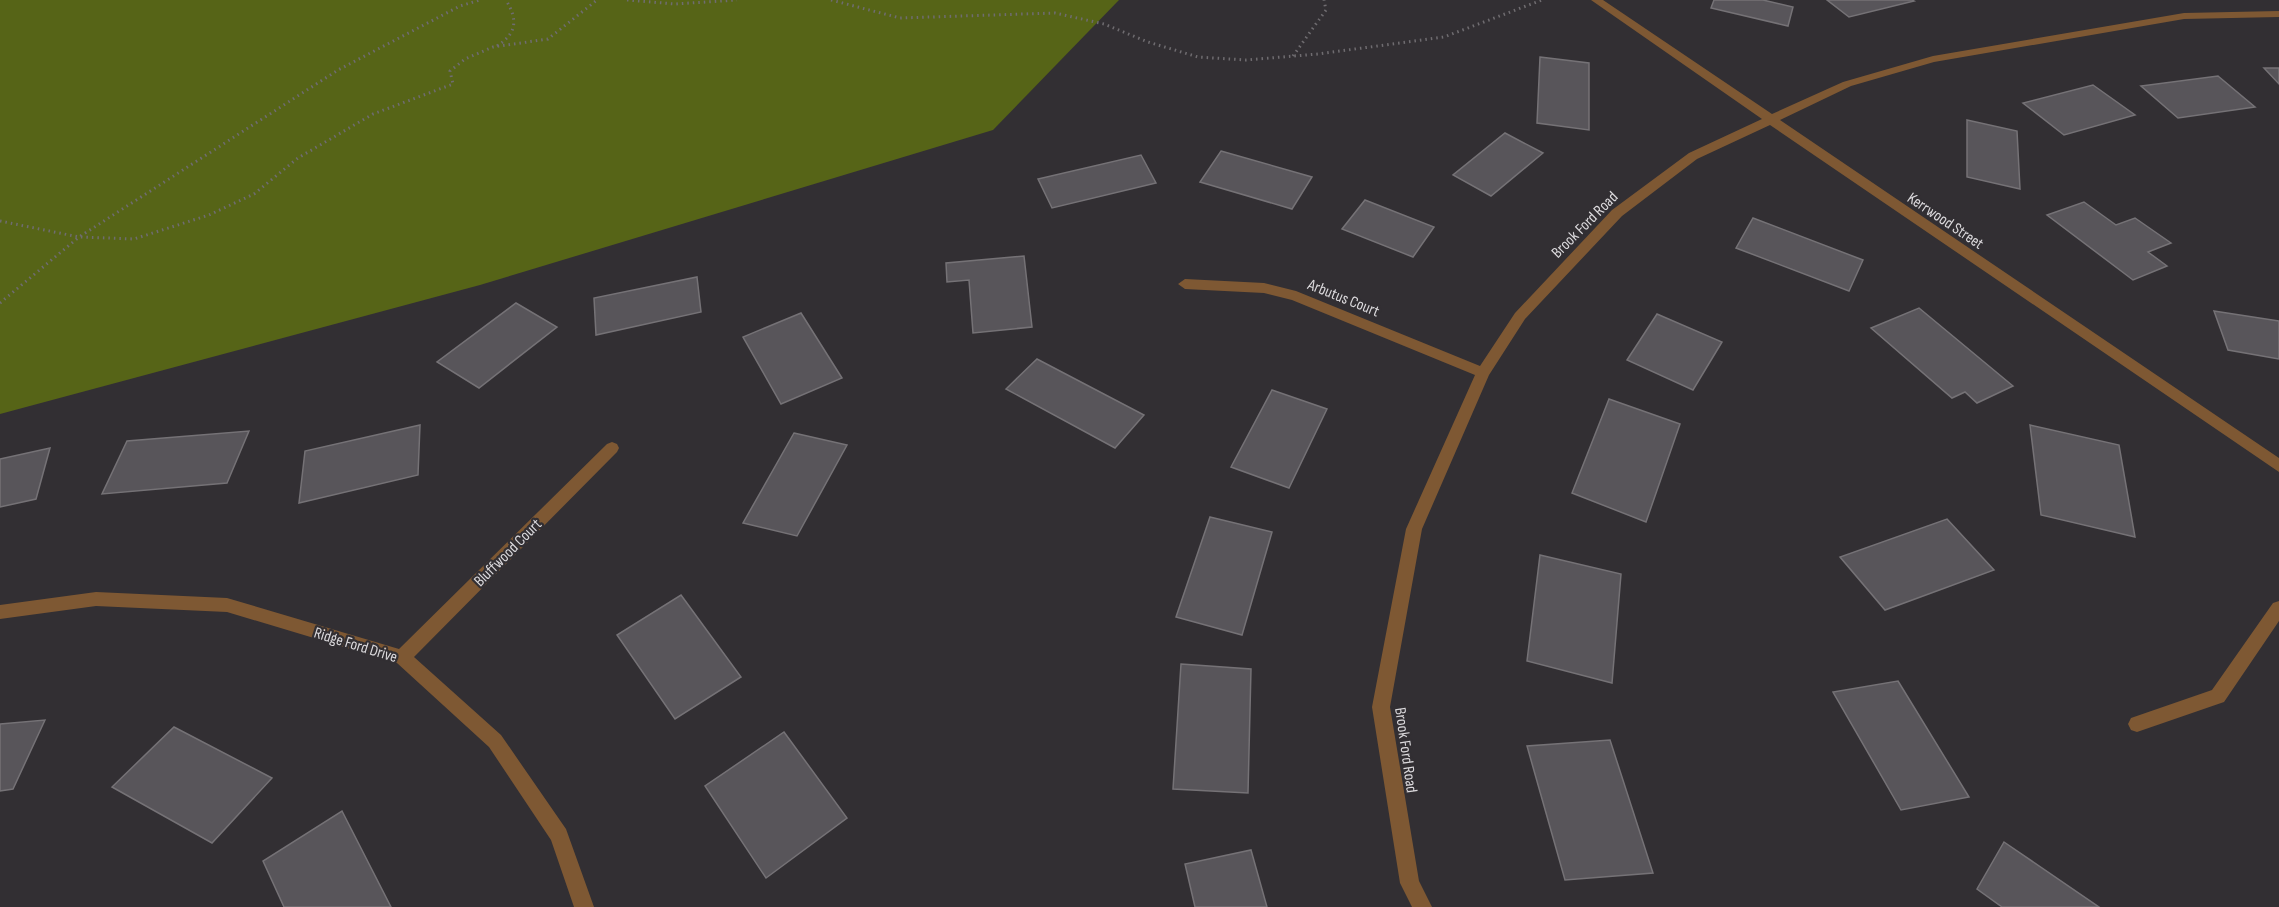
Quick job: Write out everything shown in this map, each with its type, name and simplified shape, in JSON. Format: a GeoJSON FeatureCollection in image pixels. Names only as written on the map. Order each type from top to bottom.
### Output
{"type":"FeatureCollection","features":[{"type":"Feature","properties":{"kind":"street","name":"Kerrwood Street"},"geometry":{"type":"LineString","coordinates":[[1596,0],[2279,466]]}},
{"type":"Feature","properties":{"kind":"street","name":"Brook Ford Road"},"geometry":{"type":"LineString","coordinates":[[1422,907],[1410,883],[1381,707],[1414,529],[1483,374],[1520,316],[1617,213],[1693,156],[1847,84],[1933,59],[2184,16],[2279,14]]}},
{"type":"Feature","properties":{"kind":"street","name":"Arbutus Court"},"geometry":{"type":"LineString","coordinates":[[1185,284],[1264,288],[1296,296],[1483,374]]}},
{"type":"Feature","properties":{"kind":"street","name":"Bluffwood Court"},"geometry":{"type":"LineString","coordinates":[[402,657],[612,448]]}},
{"type":"Feature","properties":{"kind":"street","name":"Ridge Ford Drive"},"geometry":{"type":"LineString","coordinates":[[0,612],[96,599],[227,605],[402,657],[495,741],[559,835],[584,907]]}},
{"type":"Feature","properties":{"kind":"street"},"geometry":{"type":"LineString","coordinates":[[2137,724],[2218,696],[2279,608]]}},
{"type":"Feature","properties":{"kind":"path"},"geometry":{"type":"LineString","coordinates":[[0,303],[79,237],[338,70],[460,6],[480,0]]}},
{"type":"Feature","properties":{"kind":"path"},"geometry":{"type":"LineString","coordinates":[[0,221],[79,237],[134,239],[209,215],[254,194],[298,158],[373,114],[453,84],[450,70],[465,59],[508,40],[514,33],[516,22],[506,0]]}},
{"type":"Feature","properties":{"kind":"path"},"geometry":{"type":"LineString","coordinates":[[493,47],[548,39],[597,0]]}},
{"type":"Feature","properties":{"kind":"path"},"geometry":{"type":"LineString","coordinates":[[627,0],[675,4],[737,0]]}},
{"type":"Feature","properties":{"kind":"path"},"geometry":{"type":"LineString","coordinates":[[831,0],[900,18],[1055,13],[1104,24],[1148,42],[1198,57],[1246,60],[1444,37],[1542,0]]}},
{"type":"Feature","properties":{"kind":"path"},"geometry":{"type":"LineString","coordinates":[[1292,56],[1326,10],[1324,0]]}},
{"type":"Feature","properties":{"kind":"green space"},"geometry":{"type":"Polygon","coordinates":[[[0,0],[1119,0],[993,130],[480,285],[0,414],[0,0]]]}},
{"type":"Feature","properties":{"kind":"building"},"geometry":{"type":"Polygon","coordinates":[[[1714,0],[1763,0],[1793,7],[1788,26],[1711,8],[1714,0]]]}},
{"type":"Feature","properties":{"kind":"building"},"geometry":{"type":"Polygon","coordinates":[[[1827,0],[1912,0],[1914,1],[1849,17],[1827,0]]]}},
{"type":"Feature","properties":{"kind":"building"},"geometry":{"type":"Polygon","coordinates":[[[1540,57],[1589,63],[1589,130],[1537,123],[1540,57]]]}},
{"type":"Feature","properties":{"kind":"building"},"geometry":{"type":"Polygon","coordinates":[[[2264,68],[2279,68],[2279,84],[2264,68]]]}},
{"type":"Feature","properties":{"kind":"building"},"geometry":{"type":"Polygon","coordinates":[[[2218,76],[2255,107],[2178,118],[2141,86],[2218,76]]]}},
{"type":"Feature","properties":{"kind":"building"},"geometry":{"type":"Polygon","coordinates":[[[2093,85],[2135,115],[2064,135],[2023,103],[2093,85]]]}},
{"type":"Feature","properties":{"kind":"building"},"geometry":{"type":"Polygon","coordinates":[[[1967,120],[2017,131],[2020,189],[1967,177],[1967,120]]]}},
{"type":"Feature","properties":{"kind":"building"},"geometry":{"type":"Polygon","coordinates":[[[1505,133],[1543,153],[1491,196],[1453,175],[1505,133]]]}},
{"type":"Feature","properties":{"kind":"building"},"geometry":{"type":"Polygon","coordinates":[[[1221,151],[1312,177],[1292,209],[1200,182],[1221,151]]]}},
{"type":"Feature","properties":{"kind":"building"},"geometry":{"type":"Polygon","coordinates":[[[1141,155],[1156,183],[1052,208],[1038,179],[1141,155]]]}},
{"type":"Feature","properties":{"kind":"building"},"geometry":{"type":"Polygon","coordinates":[[[1365,200],[1434,227],[1413,257],[1342,229],[1365,200]]]}},
{"type":"Feature","properties":{"kind":"building"},"geometry":{"type":"Polygon","coordinates":[[[2084,202],[2116,225],[2135,218],[2171,243],[2148,252],[2167,266],[2133,280],[2047,215],[2084,202]]]}},
{"type":"Feature","properties":{"kind":"building"},"geometry":{"type":"Polygon","coordinates":[[[1753,218],[1863,260],[1849,291],[1736,248],[1753,218]]]}},
{"type":"Feature","properties":{"kind":"building"},"geometry":{"type":"Polygon","coordinates":[[[1024,256],[1032,327],[973,333],[969,280],[947,282],[946,263],[1024,256]]]}},
{"type":"Feature","properties":{"kind":"building"},"geometry":{"type":"Polygon","coordinates":[[[697,277],[701,312],[596,335],[594,298],[697,277]]]}},
{"type":"Feature","properties":{"kind":"building"},"geometry":{"type":"Polygon","coordinates":[[[516,303],[557,327],[479,388],[437,362],[516,303]]]}},
{"type":"Feature","properties":{"kind":"building"},"geometry":{"type":"Polygon","coordinates":[[[1919,308],[2013,386],[1977,403],[1965,392],[1952,398],[1871,328],[1919,308]]]}},
{"type":"Feature","properties":{"kind":"building"},"geometry":{"type":"Polygon","coordinates":[[[2214,311],[2279,321],[2279,359],[2228,350],[2214,311]]]}},
{"type":"Feature","properties":{"kind":"building"},"geometry":{"type":"Polygon","coordinates":[[[801,313],[842,378],[781,404],[743,337],[801,313]]]}},
{"type":"Feature","properties":{"kind":"building"},"geometry":{"type":"Polygon","coordinates":[[[1657,314],[1722,342],[1693,390],[1627,360],[1657,314]]]}},
{"type":"Feature","properties":{"kind":"building"},"geometry":{"type":"Polygon","coordinates":[[[1037,359],[1144,415],[1115,448],[1006,389],[1037,359]]]}},
{"type":"Feature","properties":{"kind":"building"},"geometry":{"type":"Polygon","coordinates":[[[1272,390],[1327,409],[1289,488],[1231,467],[1272,390]]]}},
{"type":"Feature","properties":{"kind":"building"},"geometry":{"type":"Polygon","coordinates":[[[1609,399],[1680,424],[1646,522],[1572,493],[1609,399]]]}},
{"type":"Feature","properties":{"kind":"building"},"geometry":{"type":"Polygon","coordinates":[[[420,425],[418,475],[299,503],[305,451],[420,425]]]}},
{"type":"Feature","properties":{"kind":"building"},"geometry":{"type":"Polygon","coordinates":[[[2030,425],[2119,445],[2135,537],[2041,515],[2030,425]]]}},
{"type":"Feature","properties":{"kind":"building"},"geometry":{"type":"Polygon","coordinates":[[[249,431],[227,483],[102,494],[127,441],[249,431]]]}},
{"type":"Feature","properties":{"kind":"building"},"geometry":{"type":"Polygon","coordinates":[[[794,433],[847,445],[797,536],[743,523],[794,433]]]}},
{"type":"Feature","properties":{"kind":"building"},"geometry":{"type":"Polygon","coordinates":[[[50,448],[36,499],[0,507],[0,459],[50,448]]]}},
{"type":"Feature","properties":{"kind":"building"},"geometry":{"type":"Polygon","coordinates":[[[1210,517],[1272,532],[1242,635],[1176,617],[1210,517]]]}},
{"type":"Feature","properties":{"kind":"building"},"geometry":{"type":"Polygon","coordinates":[[[1947,519],[1994,570],[1885,610],[1840,557],[1947,519]]]}},
{"type":"Feature","properties":{"kind":"building"},"geometry":{"type":"Polygon","coordinates":[[[1540,555],[1621,574],[1612,683],[1527,661],[1540,555]]]}},
{"type":"Feature","properties":{"kind":"building"},"geometry":{"type":"Polygon","coordinates":[[[681,595],[741,677],[675,719],[617,635],[681,595]]]}},
{"type":"Feature","properties":{"kind":"building"},"geometry":{"type":"Polygon","coordinates":[[[1181,664],[1251,669],[1248,793],[1173,789],[1181,664]]]}},
{"type":"Feature","properties":{"kind":"building"},"geometry":{"type":"Polygon","coordinates":[[[1898,681],[1969,797],[1901,810],[1833,692],[1898,681]]]}},
{"type":"Feature","properties":{"kind":"building"},"geometry":{"type":"Polygon","coordinates":[[[45,720],[13,789],[0,791],[0,724],[45,720]]]}},
{"type":"Feature","properties":{"kind":"building"},"geometry":{"type":"Polygon","coordinates":[[[174,727],[272,778],[212,843],[112,787],[174,727]]]}},
{"type":"Feature","properties":{"kind":"building"},"geometry":{"type":"Polygon","coordinates":[[[784,732],[847,818],[766,878],[705,786],[784,732]]]}},
{"type":"Feature","properties":{"kind":"building"},"geometry":{"type":"Polygon","coordinates":[[[1610,740],[1653,873],[1565,880],[1527,746],[1610,740]]]}},
{"type":"Feature","properties":{"kind":"building"},"geometry":{"type":"Polygon","coordinates":[[[342,811],[391,907],[284,907],[263,861],[342,811]]]}},
{"type":"Feature","properties":{"kind":"building"},"geometry":{"type":"Polygon","coordinates":[[[2004,842],[2099,907],[2002,907],[1977,889],[2004,842]]]}},
{"type":"Feature","properties":{"kind":"building"},"geometry":{"type":"Polygon","coordinates":[[[1251,850],[1267,907],[1195,907],[1185,864],[1251,850]]]}}]}
